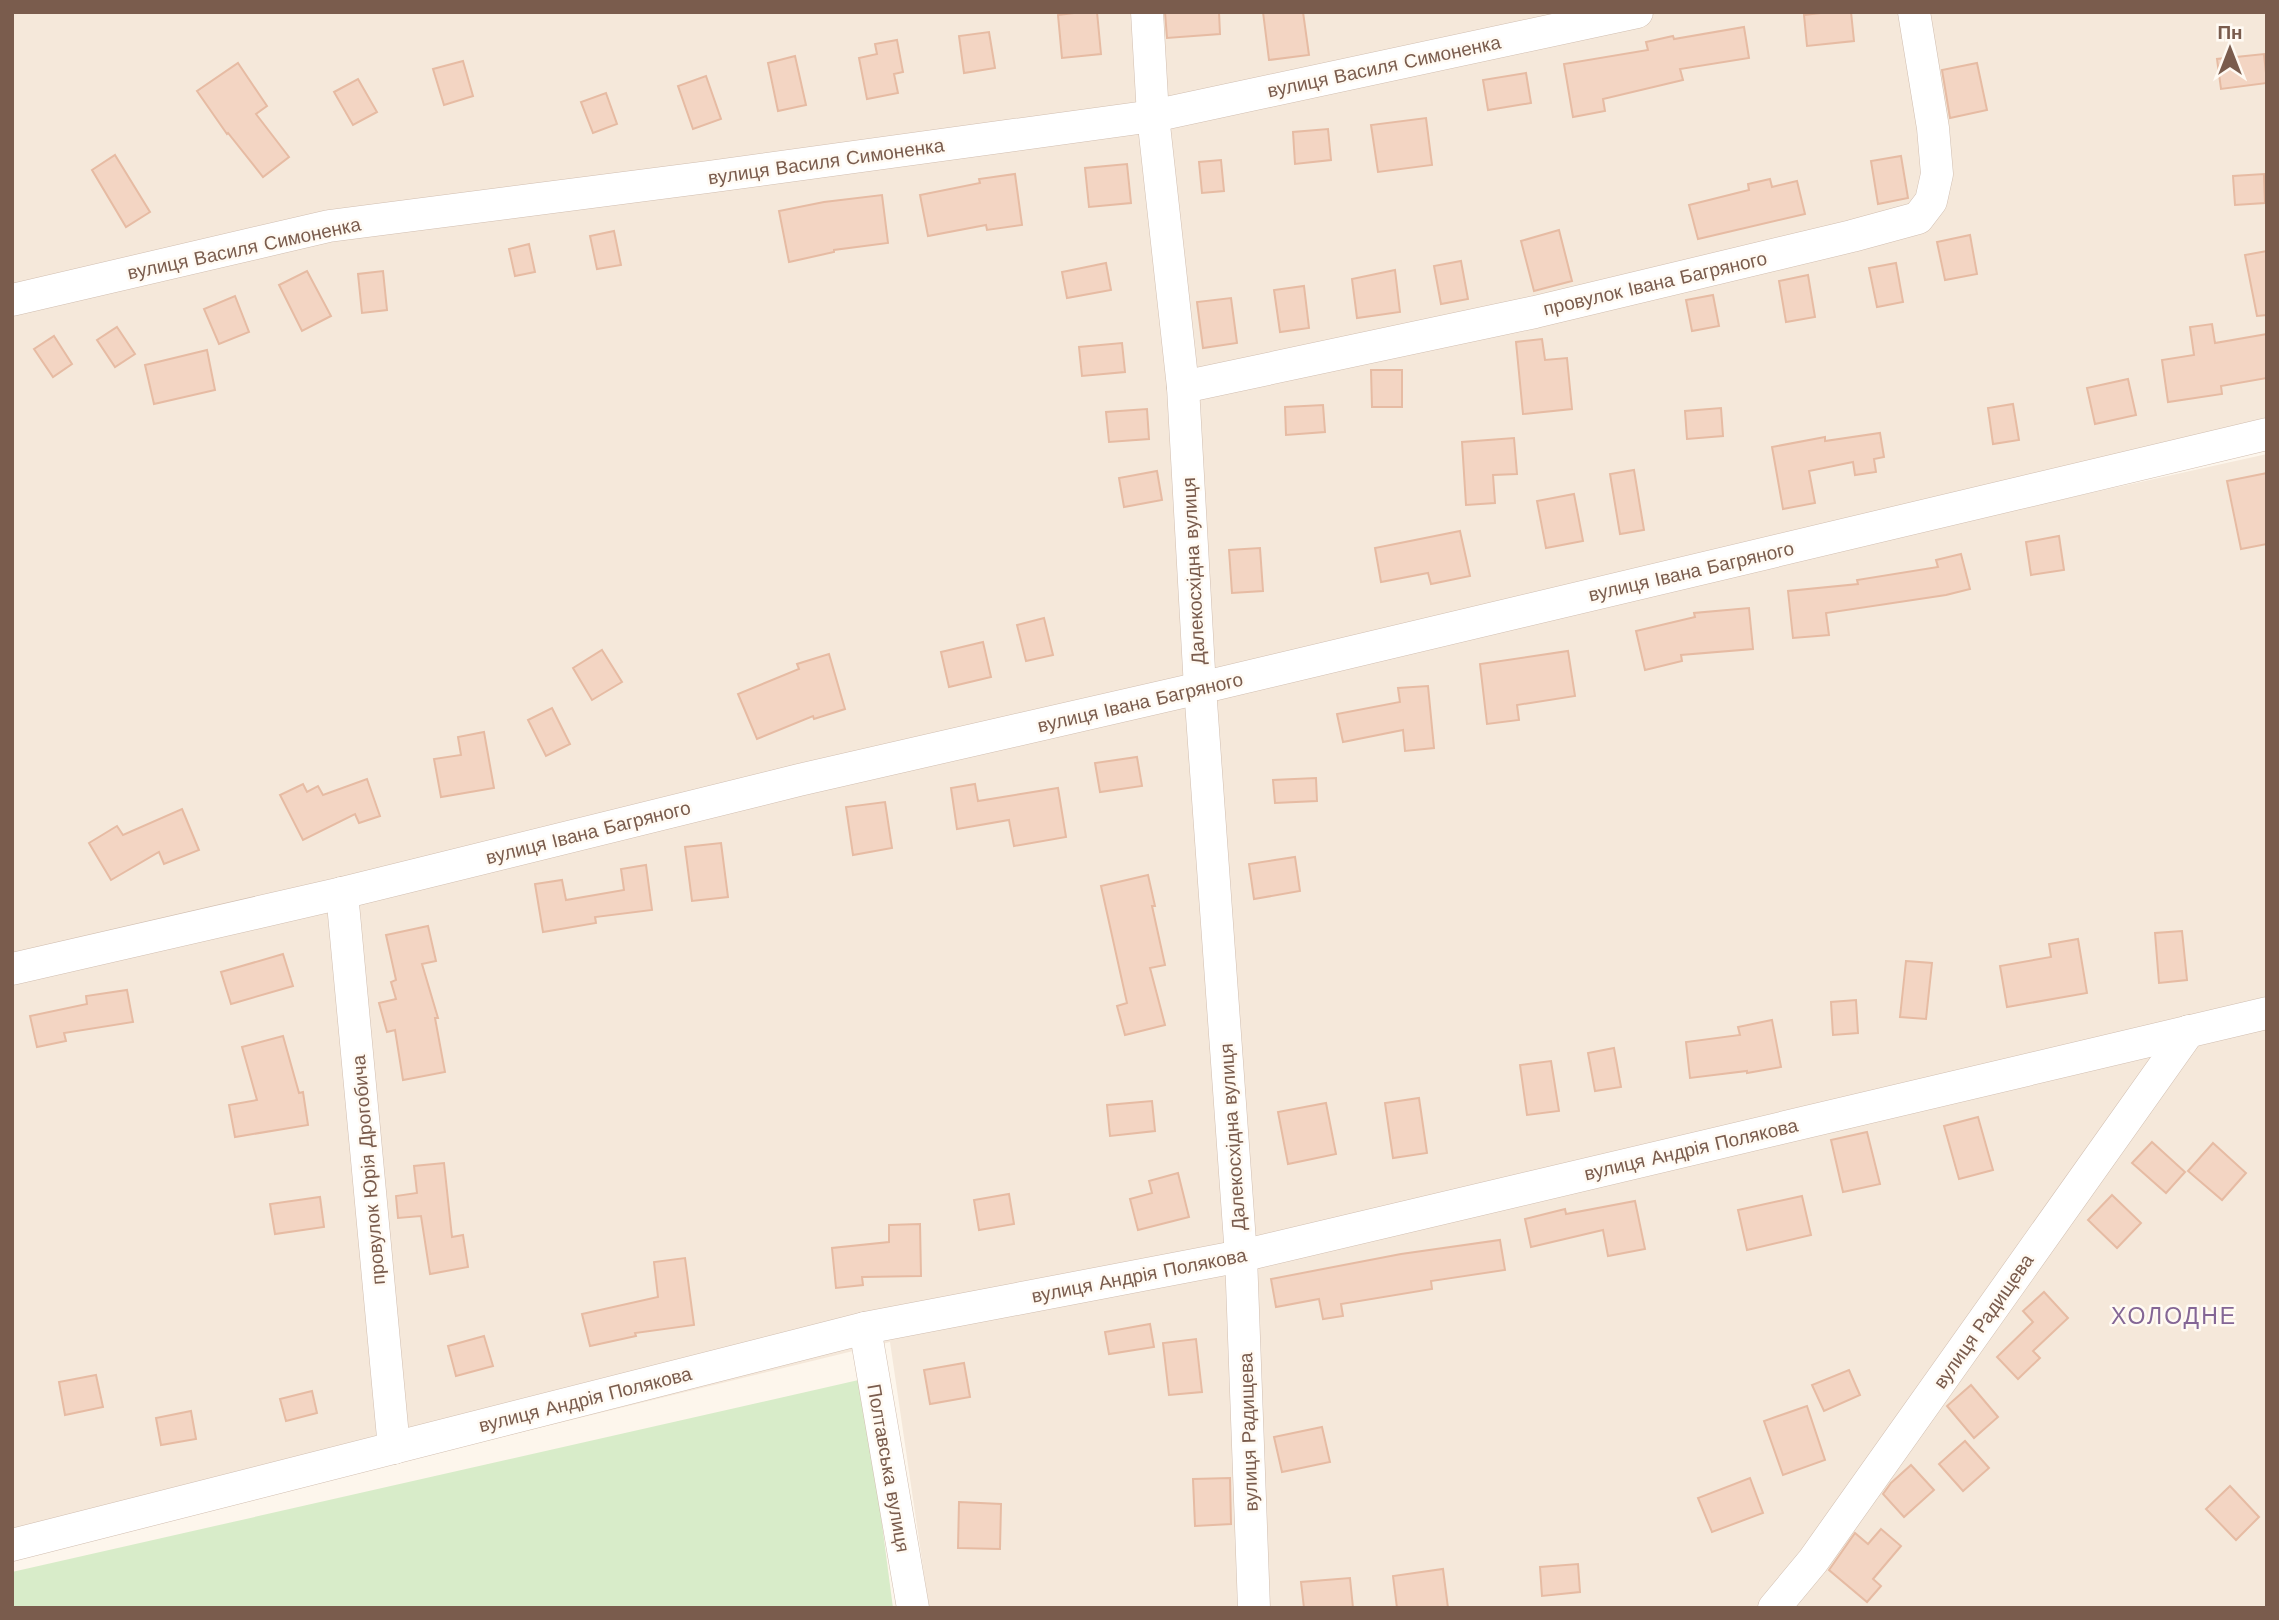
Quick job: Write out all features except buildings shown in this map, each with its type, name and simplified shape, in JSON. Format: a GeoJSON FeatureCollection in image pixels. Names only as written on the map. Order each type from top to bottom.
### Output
{"type":"FeatureCollection","features":[{"type":"Feature","properties":{"kind":"street","name":"Далекосхідна вулиця"},"geometry":{"type":"LineString","coordinates":[[1147,12],[1153,116],[1183,387],[1200,688],[1241,1256]]}},
{"type":"Feature","properties":{"kind":"street","name":"вулиця Василя Симоненка"},"geometry":{"type":"LineString","coordinates":[[12,300],[329,226],[722,176],[1153,116],[1637,12]]}},
{"type":"Feature","properties":{"kind":"street","name":"провулок Івана Багряного"},"geometry":{"type":"LineString","coordinates":[[1183,387],[1535,312],[1918,218],[1931,201],[1937,174],[1934,128],[1914,12]]}},
{"type":"Feature","properties":{"kind":"street","name":"вулиця Івана Багряного"},"geometry":{"type":"LineString","coordinates":[[12,969],[342,893],[799,780],[1200,688],[2267,434]]}},
{"type":"Feature","properties":{"kind":"street","name":"провулок Юрія Дрогобича"},"geometry":{"type":"LineString","coordinates":[[342,893],[394,1448]]}},
{"type":"Feature","properties":{"kind":"street","name":"вулиця Андрія Полякова"},"geometry":{"type":"LineString","coordinates":[[12,1545],[865,1328],[1241,1256],[2267,1013]]}},
{"type":"Feature","properties":{"kind":"street","name":"вулиця Радищева"},"geometry":{"type":"LineString","coordinates":[[1774,1608],[1813,1561],[2189,1031]]}},
{"type":"Feature","properties":{"kind":"street","name":"вулиця Радищева"},"geometry":{"type":"LineString","coordinates":[[1241,1256],[1254,1608]]}},
{"type":"Feature","properties":{"kind":"street","name":"Полтавська вулиця"},"geometry":{"type":"LineString","coordinates":[[865,1328],[913,1608]]}},
{"type":"Feature","properties":{"kind":"shaded area"},"geometry":{"type":"Polygon","coordinates":[[[12,12],[2267,12],[2267,434],[12,969],[12,12]]]}},
{"type":"Feature","properties":{"kind":"shaded area"},"geometry":{"type":"Polygon","coordinates":[[[2267,454],[2267,1608],[929,1608],[890,1342],[12,1557],[12,977],[1869,542],[2267,454]]]}},
{"type":"Feature","properties":{"kind":"green space"},"geometry":{"type":"Polygon","coordinates":[[[863,1379],[893,1608],[12,1608],[12,1572],[863,1379]]]}},
{"type":"Feature","properties":{"kind":"district","name":"ХОЛОДНЕ"},"geometry":{"type":"Point","coordinates":[2174,1316]}}]}
